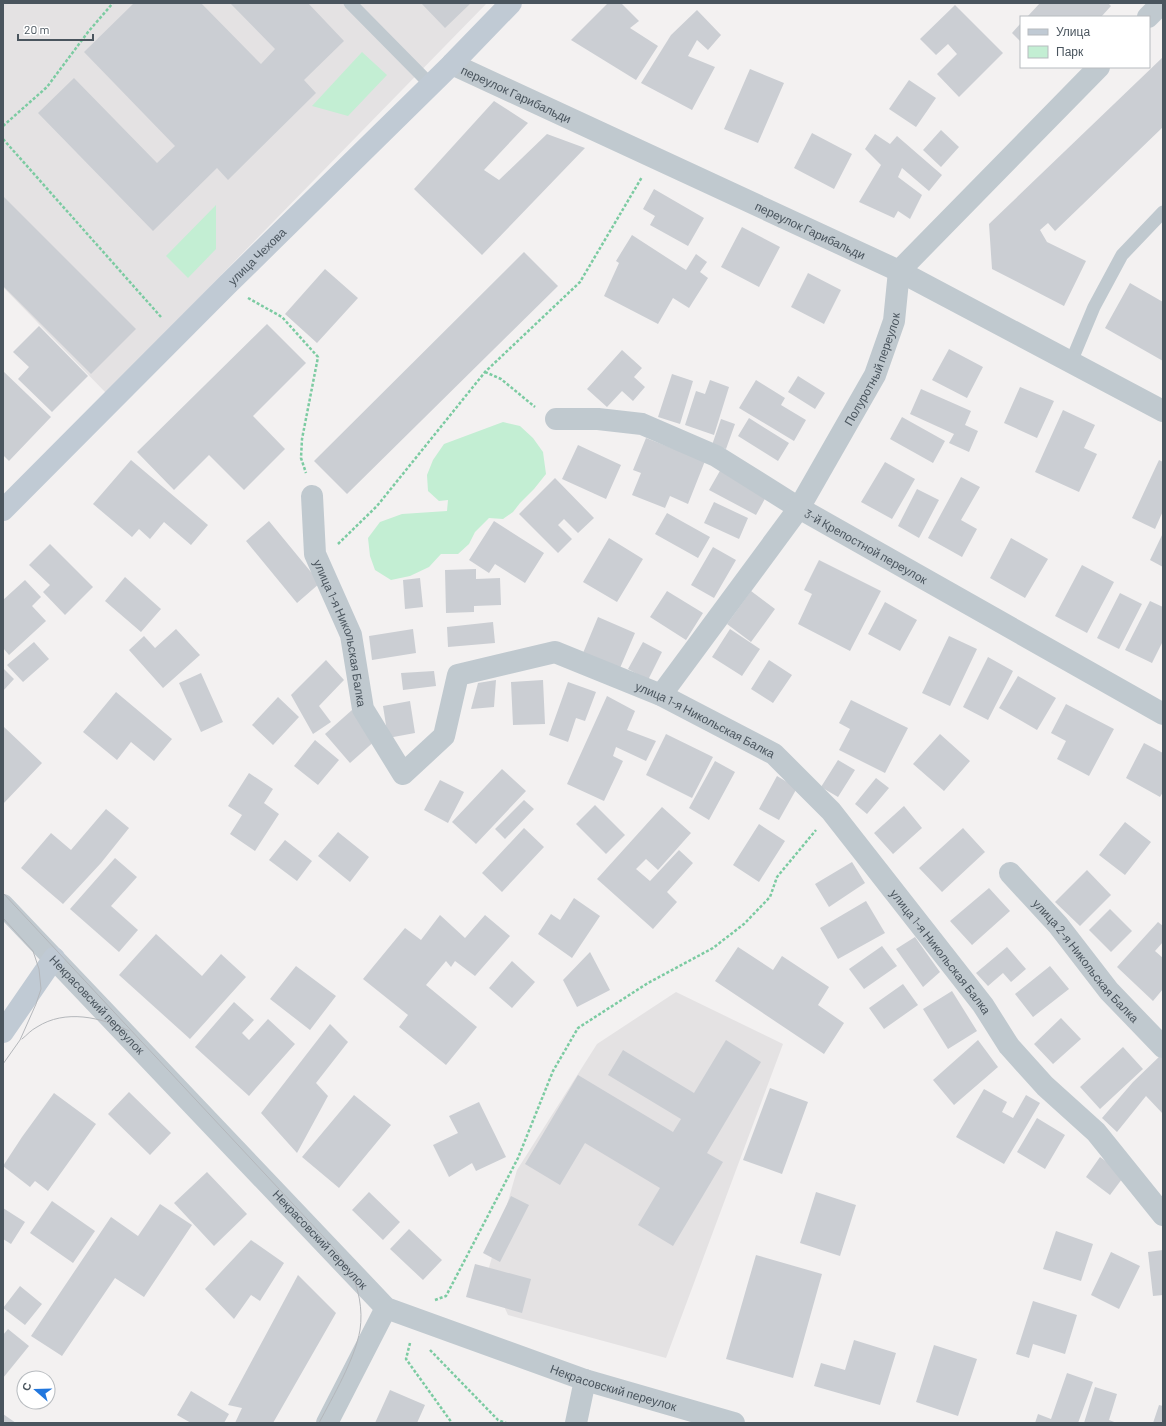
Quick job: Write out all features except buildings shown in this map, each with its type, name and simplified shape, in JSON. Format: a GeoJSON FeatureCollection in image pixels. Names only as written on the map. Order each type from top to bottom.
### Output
{"type":"FeatureCollection","features":[{"type":"Feature","properties":{"kind":"main road","name":"улица Чехова"},"geometry":{"type":"LineString","coordinates":[[3,510],[227,285],[431,85],[511,3]]}},
{"type":"Feature","properties":{"kind":"main road"},"geometry":{"type":"LineString","coordinates":[[3,1032],[54,958]]}},
{"type":"Feature","properties":{"kind":"street"},"geometry":{"type":"LineString","coordinates":[[1149,16],[1162,3]]}},
{"type":"Feature","properties":{"kind":"street","name":"переулок Гарибальди"},"geometry":{"type":"LineString","coordinates":[[452,64],[899,271],[1163,410]]}},
{"type":"Feature","properties":{"kind":"street"},"geometry":{"type":"LineString","coordinates":[[899,271],[1098,68]]}},
{"type":"Feature","properties":{"kind":"street","name":"Полуротный переулок"},"geometry":{"type":"LineString","coordinates":[[661,695],[799,508],[875,375],[894,321],[899,271]]}},
{"type":"Feature","properties":{"kind":"street","name":"3-й Крепостной переулок"},"geometry":{"type":"LineString","coordinates":[[556,419],[598,419],[642,424],[716,456],[799,508],[1163,714]]}},
{"type":"Feature","properties":{"kind":"street","name":"улица 1-я Никольская Балка"},"geometry":{"type":"LineString","coordinates":[[312,496],[315,554],[351,635],[363,709],[403,774],[444,736],[458,674],[556,652],[661,695],[774,754],[831,811],[983,1005],[1009,1046],[1046,1086],[1096,1132],[1163,1214]]}},
{"type":"Feature","properties":{"kind":"street","name":"улица 2-я Никольская Балка"},"geometry":{"type":"LineString","coordinates":[[1010,872],[1058,925],[1109,991],[1163,1047]]}},
{"type":"Feature","properties":{"kind":"street","name":"Некрасовский переулок"},"geometry":{"type":"LineString","coordinates":[[3,905],[386,1308],[585,1380],[734,1423]]}},
{"type":"Feature","properties":{"kind":"street"},"geometry":{"type":"LineString","coordinates":[[326,1423],[386,1308]]}},
{"type":"Feature","properties":{"kind":"street"},"geometry":{"type":"LineString","coordinates":[[576,1423],[585,1380]]}},
{"type":"Feature","properties":{"kind":"lane"},"geometry":{"type":"LineString","coordinates":[[350,3],[431,85]]}},
{"type":"Feature","properties":{"kind":"lane"},"geometry":{"type":"LineString","coordinates":[[1071,362],[1094,307],[1122,255],[1163,212]]}},
{"type":"Feature","properties":{"kind":"path"},"geometry":{"type":"LineString","coordinates":[[3,126],[47,86],[88,32],[113,3]]}},
{"type":"Feature","properties":{"kind":"path"},"geometry":{"type":"LineString","coordinates":[[3,140],[177,336]]}},
{"type":"Feature","properties":{"kind":"path"},"geometry":{"type":"LineString","coordinates":[[319,563],[377,506],[485,372],[580,282],[653,157]]}},
{"type":"Feature","properties":{"kind":"path"},"geometry":{"type":"LineString","coordinates":[[227,285],[282,317],[318,357],[302,439],[301,458],[307,473],[312,496]]}},
{"type":"Feature","properties":{"kind":"path"},"geometry":{"type":"LineString","coordinates":[[485,372],[501,378],[542,413],[556,419]]}},
{"type":"Feature","properties":{"kind":"path"},"geometry":{"type":"LineString","coordinates":[[431,1302],[446,1296],[518,1158],[553,1071],[578,1028],[648,983],[712,948],[744,924],[770,897],[777,877],[831,811]]}},
{"type":"Feature","properties":{"kind":"path"},"geometry":{"type":"LineString","coordinates":[[411,1340],[406,1359],[452,1423]]}},
{"type":"Feature","properties":{"kind":"path"},"geometry":{"type":"LineString","coordinates":[[427,1348],[448,1367],[498,1420],[506,1423]]}},
{"type":"Feature","properties":{"kind":"shaded area"},"geometry":{"type":"Polygon","coordinates":[[[3,3],[487,3],[106,393],[3,287],[3,3]]]}},
{"type":"Feature","properties":{"kind":"shaded area"},"geometry":{"type":"Polygon","coordinates":[[[676,992],[783,1044],[666,1358],[508,1315],[488,1271],[517,1170],[597,1044],[676,992]]]}},
{"type":"Feature","properties":{"kind":"green space"},"geometry":{"type":"Polygon","coordinates":[[[362,52],[387,75],[348,116],[312,106],[362,52]]]}},
{"type":"Feature","properties":{"kind":"green space"},"geometry":{"type":"Polygon","coordinates":[[[216,205],[216,249],[188,278],[166,256],[216,205]]]}},
{"type":"Feature","properties":{"kind":"green space"},"geometry":{"type":"Polygon","coordinates":[[[503,422],[520,426],[533,438],[543,452],[546,474],[534,489],[513,512],[503,519],[489,518],[475,532],[469,544],[458,554],[441,554],[429,567],[410,576],[391,580],[375,570],[370,556],[368,538],[380,522],[402,514],[447,511],[448,500],[439,501],[428,491],[427,475],[433,460],[444,444],[503,422]]]}},
{"type":"Feature","properties":{"kind":"tram line"},"geometry":{"type":"LineString","coordinates":[[3,893],[321,1234],[346,1265],[358,1291],[361,1315],[360,1330],[349,1365],[319,1423]]}},
{"type":"Feature","properties":{"kind":"tram line"},"geometry":{"type":"LineString","coordinates":[[3,918],[33,951],[39,969],[41,989],[20,1040],[3,1064]]}},
{"type":"Feature","properties":{"kind":"tram line"},"geometry":{"type":"LineString","coordinates":[[22,1039],[48,1021],[71,1017],[95,1019],[129,1031]]}}]}
